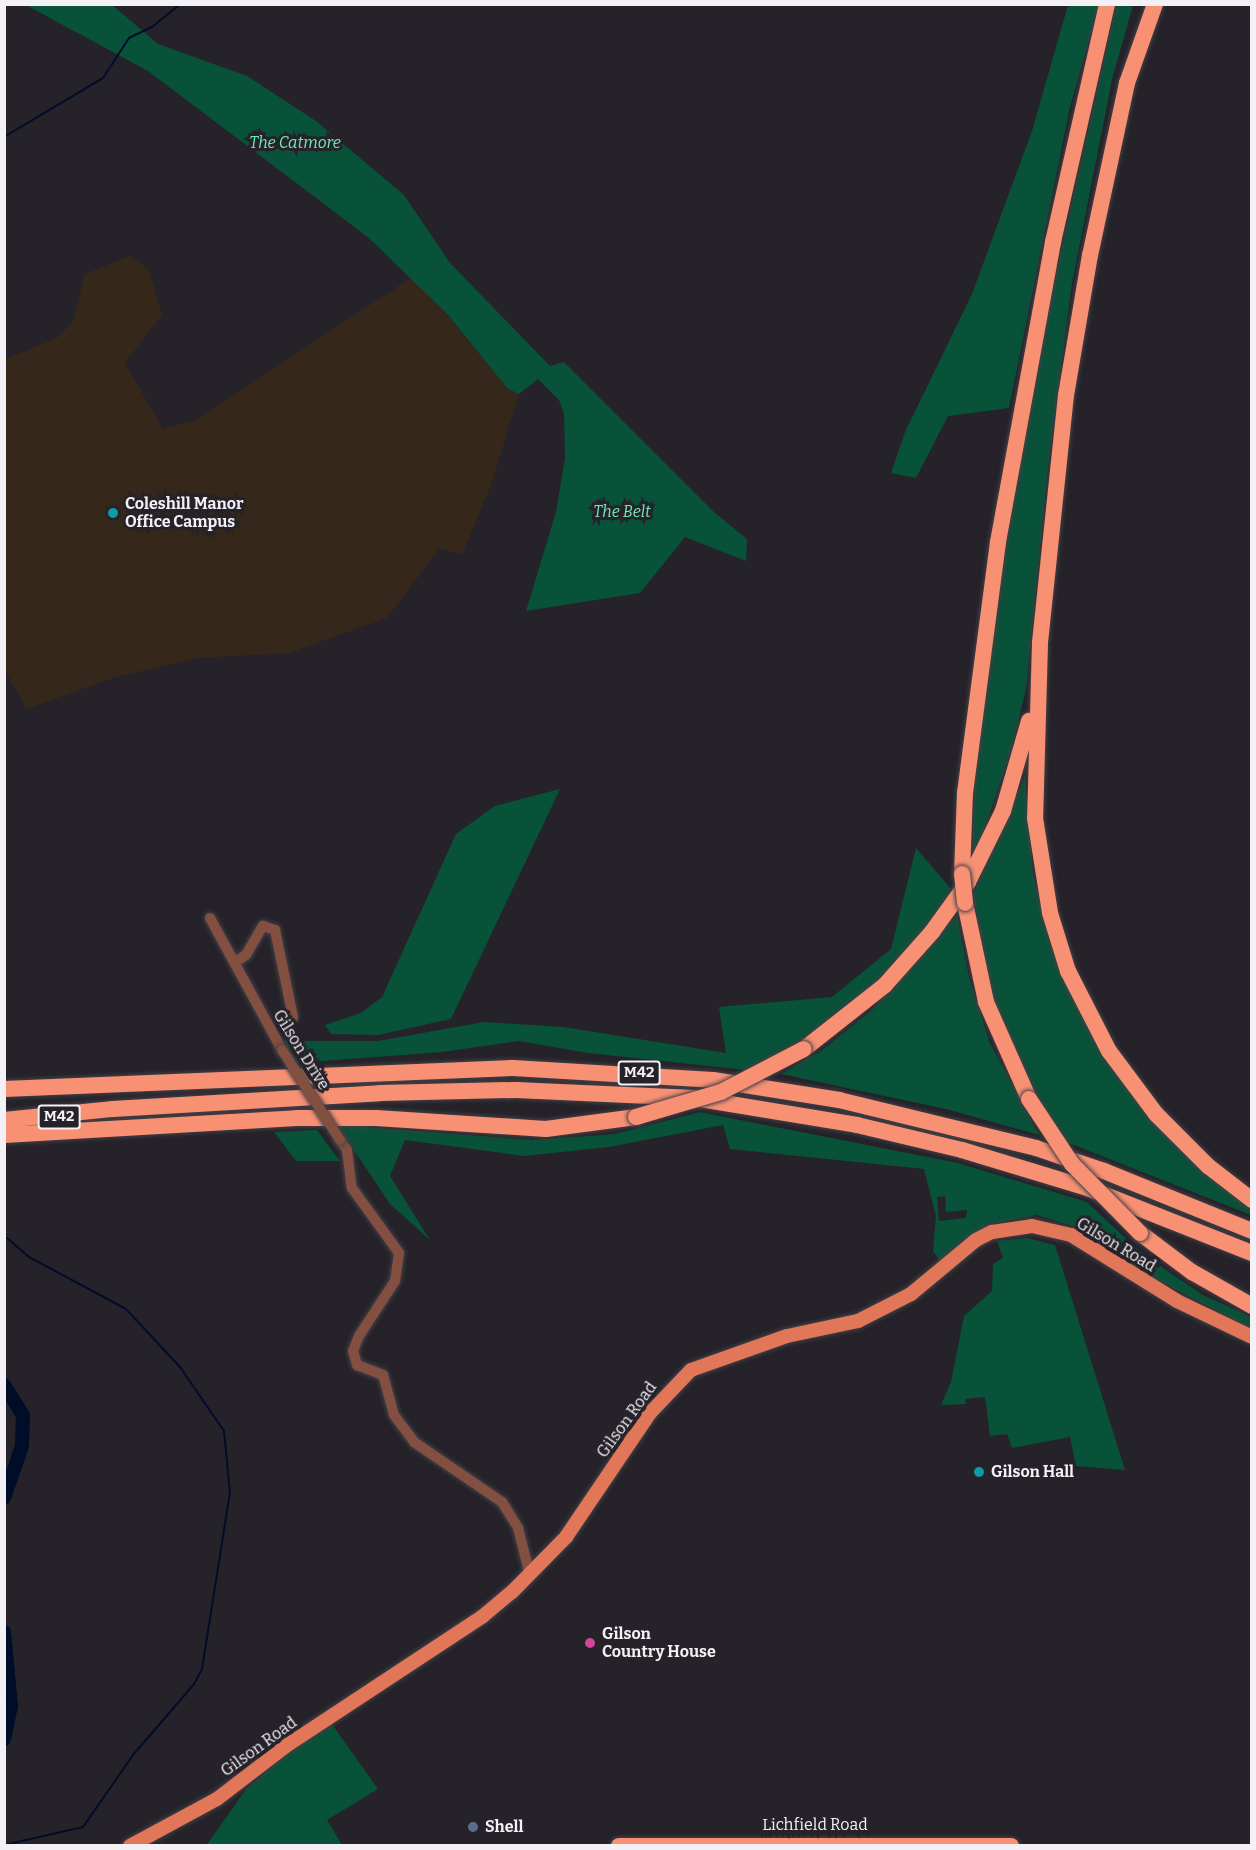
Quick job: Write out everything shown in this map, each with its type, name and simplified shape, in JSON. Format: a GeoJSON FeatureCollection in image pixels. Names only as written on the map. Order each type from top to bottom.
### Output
{"type":"FeatureCollection","features":[{"type":"Feature","properties":{"kind":"highway"},"geometry":{"type":"LineString","coordinates":[[1107,4],[1053,242],[998,542],[965,793],[962,874],[965,903],[986,1002],[1029,1099],[1072,1164],[1140,1233],[1192,1272],[1251,1306]]}},
{"type":"Feature","properties":{"kind":"highway"},"geometry":{"type":"LineString","coordinates":[[1155,4],[1127,83],[1090,255],[1066,395],[1040,643],[1035,818],[1050,913],[1068,971],[1109,1051],[1156,1114],[1208,1166],[1250,1198]]}},
{"type":"Feature","properties":{"kind":"highway","name":"M42"},"geometry":{"type":"LineString","coordinates":[[4,1135],[318,1118],[546,1129],[636,1118],[721,1092],[804,1049],[885,985],[927,938],[968,882],[1016,776],[1040,643]]}},
{"type":"Feature","properties":{"kind":"highway","name":"M42"},"geometry":{"type":"LineString","coordinates":[[4,1089],[513,1068],[713,1080],[839,1100],[1036,1148],[1251,1231]]}},
{"type":"Feature","properties":{"kind":"highway","name":"M42"},"geometry":{"type":"LineString","coordinates":[[4,1120],[113,1109],[380,1093],[516,1090],[694,1098],[857,1125],[962,1150],[1090,1189],[1251,1253]]}},
{"type":"Feature","properties":{"kind":"highway","name":"M42"},"geometry":{"type":"LineString","coordinates":[[4,1109],[113,1109]]}},
{"type":"Feature","properties":{"kind":"highway","name":"Lichfield Road"},"geometry":{"type":"LineString","coordinates":[[619,1845],[1011,1845]]}},
{"type":"Feature","properties":{"kind":"main road","name":"Gilson Road"},"geometry":{"type":"LineString","coordinates":[[130,1845],[217,1799],[286,1746],[483,1616],[530,1575],[566,1538],[650,1413],[684,1375],[786,1336],[858,1321],[911,1294],[976,1240],[992,1232],[1032,1226],[1071,1235],[1177,1301],[1251,1337]]}},
{"type":"Feature","properties":{"kind":"street","name":"Gilson Drive"},"geometry":{"type":"LineString","coordinates":[[210,918],[282,1050],[347,1150],[351,1188],[399,1253],[395,1281],[358,1336],[353,1351],[357,1365],[383,1375],[394,1415],[414,1442],[502,1502],[518,1528],[530,1575]]}},
{"type":"Feature","properties":{"kind":"street","name":"Gilson Drive"},"geometry":{"type":"LineString","coordinates":[[235,962],[246,955],[263,926],[275,930],[293,1017]]}},
{"type":"Feature","properties":{"kind":"shaded area"},"geometry":{"type":"Polygon","coordinates":[[[130,256],[149,270],[162,315],[125,363],[163,429],[195,420],[411,278],[448,316],[508,389],[519,394],[491,485],[462,555],[440,548],[387,618],[289,653],[199,658],[116,677],[26,709],[5,670],[5,359],[57,338],[73,322],[85,274],[130,256]]]}},
{"type":"Feature","properties":{"kind":"green space"},"geometry":{"type":"Polygon","coordinates":[[[26,5],[112,5],[158,44],[247,76],[316,121],[404,195],[450,263],[550,366],[564,362],[715,513],[747,539],[746,561],[685,537],[640,593],[526,611],[556,512],[565,458],[564,414],[559,400],[538,379],[519,394],[508,389],[448,315],[369,238],[148,71],[26,5]]]}},
{"type":"Feature","properties":{"kind":"green space"},"geometry":{"type":"Polygon","coordinates":[[[1068,5],[1099,5],[1070,107],[1009,408],[948,416],[916,478],[891,473],[905,432],[972,294],[1032,131],[1068,5]]]}},
{"type":"Feature","properties":{"kind":"green space"},"geometry":{"type":"Polygon","coordinates":[[[1116,5],[1133,5],[1112,80],[1072,283],[1049,459],[1026,689],[1012,748],[972,865],[974,769],[1004,550],[1049,305],[1116,5]]]}},
{"type":"Feature","properties":{"kind":"green space"},"geometry":{"type":"Polygon","coordinates":[[[1025,776],[1033,874],[1042,911],[1093,1036],[1251,1206],[1251,1215],[1066,1142],[1038,1100],[989,990],[973,894],[1025,776]]]}},
{"type":"Feature","properties":{"kind":"green space"},"geometry":{"type":"Polygon","coordinates":[[[560,789],[451,1019],[378,1035],[331,1034],[325,1025],[361,1013],[382,997],[456,834],[495,806],[560,789]]]}},
{"type":"Feature","properties":{"kind":"green space"},"geometry":{"type":"Polygon","coordinates":[[[916,848],[952,890],[923,933],[886,975],[800,1044],[746,1070],[588,1053],[519,1041],[442,1052],[297,1063],[284,1041],[378,1041],[484,1022],[563,1027],[726,1053],[719,1007],[832,997],[891,949],[916,848]]]}},
{"type":"Feature","properties":{"kind":"green space"},"geometry":{"type":"Polygon","coordinates":[[[957,915],[969,978],[990,1043],[1039,1135],[946,1109],[781,1074],[821,1051],[872,1010],[957,915]]]}},
{"type":"Feature","properties":{"kind":"green space"},"geometry":{"type":"Polygon","coordinates":[[[700,1112],[958,1163],[1087,1202],[1136,1248],[1166,1270],[1203,1295],[1251,1317],[1251,1329],[1141,1271],[1082,1229],[1037,1215],[990,1224],[941,1262],[933,1251],[936,1216],[924,1169],[730,1149],[723,1125],[609,1147],[524,1156],[405,1140],[390,1176],[430,1240],[390,1204],[337,1125],[532,1140],[615,1134],[700,1112]],[[945,1196],[937,1197],[939,1221],[966,1218],[967,1210],[946,1212],[945,1196]]]}},
{"type":"Feature","properties":{"kind":"green space"},"geometry":{"type":"Polygon","coordinates":[[[317,1130],[340,1161],[296,1161],[274,1132],[317,1130]]]}},
{"type":"Feature","properties":{"kind":"green space"},"geometry":{"type":"Polygon","coordinates":[[[1027,1238],[1055,1245],[1125,1470],[1076,1466],[1070,1437],[1012,1448],[1007,1434],[990,1436],[985,1397],[965,1399],[966,1404],[941,1405],[951,1382],[964,1316],[992,1291],[993,1264],[1003,1258],[997,1241],[1027,1238]]]}},
{"type":"Feature","properties":{"kind":"green space"},"geometry":{"type":"Polygon","coordinates":[[[331,1723],[378,1789],[327,1820],[342,1845],[206,1846],[246,1789],[288,1752],[331,1723]]]}},
{"type":"Feature","properties":{"kind":"waterway"},"geometry":{"type":"LineString","coordinates":[[4,137],[103,78],[129,38],[152,27],[180,4]]}},
{"type":"Feature","properties":{"kind":"waterway"},"geometry":{"type":"LineString","coordinates":[[4,1845],[83,1827],[133,1755],[194,1684],[202,1669],[230,1493],[224,1431],[180,1367],[126,1309],[29,1257],[7,1238]]}},
{"type":"Feature","properties":{"kind":"waterway"},"geometry":{"type":"LineString","coordinates":[[4,1385],[23,1416],[22,1446],[4,1498]]}},
{"type":"Feature","properties":{"kind":"waterway"},"geometry":{"type":"LineString","coordinates":[[4,1632],[11,1706],[4,1739]]}},
{"type":"Feature","properties":{"kind":"place","name":"Coleshill Manor Office Campus"},"geometry":{"type":"Point","coordinates":[113,513]}},
{"type":"Feature","properties":{"kind":"place","name":"Gilson Hall"},"geometry":{"type":"Point","coordinates":[979,1472]}},
{"type":"Feature","properties":{"kind":"place","name":"Gilson Country House"},"geometry":{"type":"Point","coordinates":[590,1643]}},
{"type":"Feature","properties":{"kind":"place","name":"Shell"},"geometry":{"type":"Point","coordinates":[473,1827]}},
{"type":"Feature","properties":{"kind":"park label","name":"The Catmore"},"geometry":{"type":"Point","coordinates":[295,143]}},
{"type":"Feature","properties":{"kind":"park label","name":"The Belt"},"geometry":{"type":"Point","coordinates":[622,512]}}]}
